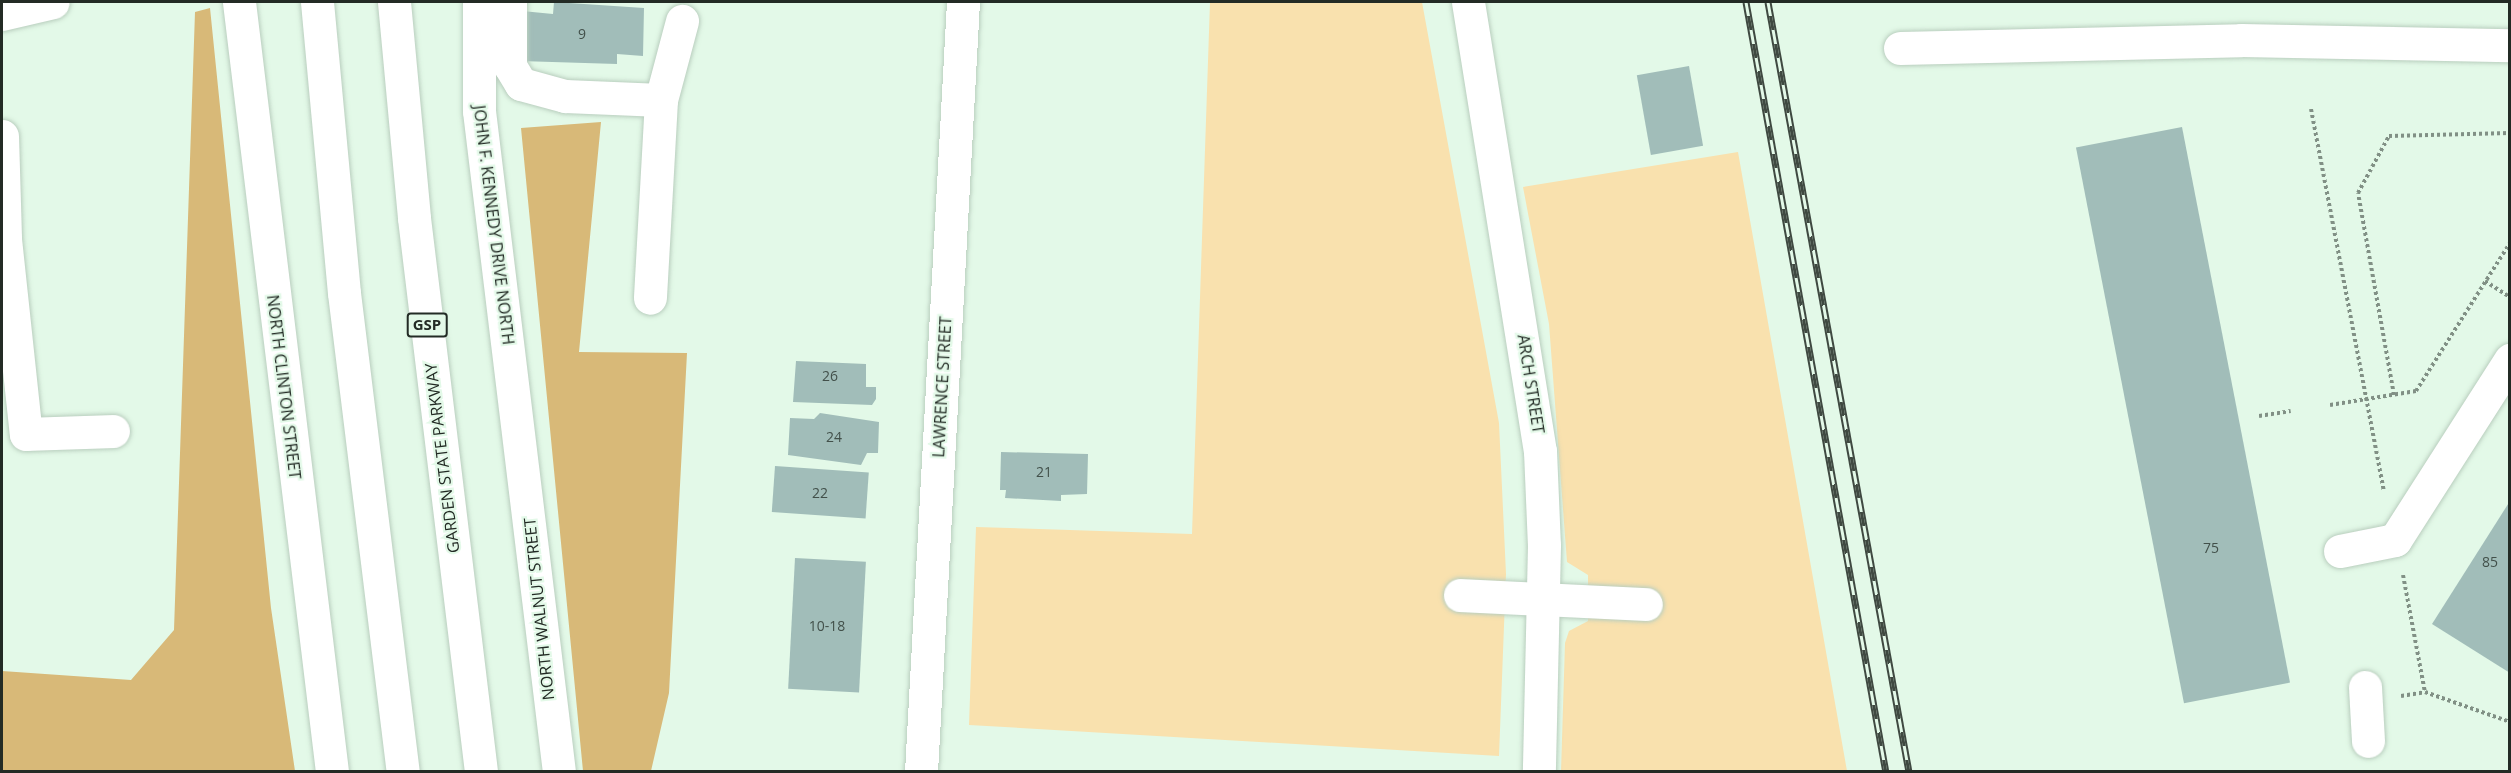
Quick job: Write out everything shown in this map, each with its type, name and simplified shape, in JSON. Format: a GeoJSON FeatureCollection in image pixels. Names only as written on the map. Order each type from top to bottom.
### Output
{"type":"FeatureCollection","features":[{"type":"Feature","properties":{"kind":"main road"},"geometry":{"type":"LineString","coordinates":[[2,14],[53,2]]}},
{"type":"Feature","properties":{"kind":"main road","name":"NORTH CLINTON STREET"},"geometry":{"type":"LineString","coordinates":[[239,2],[332,770]]}},
{"type":"Feature","properties":{"kind":"main road"},"geometry":{"type":"LineString","coordinates":[[316,2],[344,293],[403,771]]}},
{"type":"Feature","properties":{"kind":"main road","name":"GARDEN STATE PARKWAY"},"geometry":{"type":"LineString","coordinates":[[394,2],[465,649],[481,771]]}},
{"type":"Feature","properties":{"kind":"main road","name":"JOHN F. KENNEDY DRIVE NORTH"},"geometry":{"type":"LineString","coordinates":[[479,2],[479,111],[521,447]]}},
{"type":"Feature","properties":{"kind":"main road"},"geometry":{"type":"LineString","coordinates":[[510,2],[510,66],[520,84],[565,96],[661,100]]}},
{"type":"Feature","properties":{"kind":"main road","name":"LAWRENCE STREET"},"geometry":{"type":"LineString","coordinates":[[921,771],[963,2]]}},
{"type":"Feature","properties":{"kind":"main road","name":"ARCH STREET"},"geometry":{"type":"LineString","coordinates":[[1468,2],[1535,405],[1543,495],[1539,771]]}},
{"type":"Feature","properties":{"kind":"main road"},"geometry":{"type":"LineString","coordinates":[[650,297],[661,100],[682,21]]}},
{"type":"Feature","properties":{"kind":"main road"},"geometry":{"type":"LineString","coordinates":[[1900,48],[2241,40],[2510,45]]}},
{"type":"Feature","properties":{"kind":"main road"},"geometry":{"type":"LineString","coordinates":[[2,136],[5,239],[26,434],[113,432]]}},
{"type":"Feature","properties":{"kind":"main road"},"geometry":{"type":"LineString","coordinates":[[2340,551],[2395,540],[2510,360]]}},
{"type":"Feature","properties":{"kind":"main road","name":"NORTH WALNUT STREET"},"geometry":{"type":"LineString","coordinates":[[521,447],[559,771]]}},
{"type":"Feature","properties":{"kind":"main road"},"geometry":{"type":"LineString","coordinates":[[1460,595],[1646,604]]}},
{"type":"Feature","properties":{"kind":"main road"},"geometry":{"type":"LineString","coordinates":[[2368,741],[2380,692]]}},
{"type":"Feature","properties":{"kind":"main road"},"geometry":{"type":"LineString","coordinates":[[921,771],[941,771]]}},
{"type":"Feature","properties":{"kind":"path"},"geometry":{"type":"LineString","coordinates":[[2312,109],[2386,496]]}},
{"type":"Feature","properties":{"kind":"path"},"geometry":{"type":"LineString","coordinates":[[2394,395],[2358,193],[2389,136],[2510,133]]}},
{"type":"Feature","properties":{"kind":"path"},"geometry":{"type":"LineString","coordinates":[[2330,405],[2416,391],[2510,243]]}},
{"type":"Feature","properties":{"kind":"path"},"geometry":{"type":"LineString","coordinates":[[2485,281],[2510,297]]}},
{"type":"Feature","properties":{"kind":"path"},"geometry":{"type":"LineString","coordinates":[[2259,416],[2291,411]]}},
{"type":"Feature","properties":{"kind":"path"},"geometry":{"type":"LineString","coordinates":[[2401,562],[2425,692]]}},
{"type":"Feature","properties":{"kind":"path"},"geometry":{"type":"LineString","coordinates":[[2380,692],[2425,692],[2510,722]]}},
{"type":"Feature","properties":{"kind":"shaded area"},"geometry":{"type":"Polygon","coordinates":[[[1210,2],[1422,2],[1499,423],[1506,574],[1499,756],[969,725],[976,527],[1192,534],[1210,2]]]}},
{"type":"Feature","properties":{"kind":"shaded area"},"geometry":{"type":"Polygon","coordinates":[[[210,8],[271,608],[295,771],[2,771],[2,671],[131,680],[174,630],[195,12],[210,8]]]}},
{"type":"Feature","properties":{"kind":"shaded area"},"geometry":{"type":"Polygon","coordinates":[[[601,122],[579,352],[687,353],[669,693],[651,771],[583,771],[521,128],[601,122]]]}},
{"type":"Feature","properties":{"kind":"shaded area"},"geometry":{"type":"Polygon","coordinates":[[[1738,152],[1847,771],[1561,771],[1565,643],[1569,631],[1588,621],[1588,575],[1567,562],[1549,324],[1523,187],[1738,152]]]}},
{"type":"Feature","properties":{"kind":"building"},"geometry":{"type":"Polygon","coordinates":[[[554,2],[644,8],[643,56],[617,54],[617,64],[520,61],[522,11],[553,14],[554,2]]]}},
{"type":"Feature","properties":{"kind":"building"},"geometry":{"type":"Polygon","coordinates":[[[1689,66],[1703,146],[1651,155],[1637,75],[1689,66]]]}},
{"type":"Feature","properties":{"kind":"building"},"geometry":{"type":"Polygon","coordinates":[[[2182,127],[2290,683],[2184,703],[2076,148],[2182,127]]]}},
{"type":"Feature","properties":{"kind":"building"},"geometry":{"type":"Polygon","coordinates":[[[796,361],[866,364],[866,387],[876,387],[876,399],[872,405],[793,402],[796,361]]]}},
{"type":"Feature","properties":{"kind":"building"},"geometry":{"type":"Polygon","coordinates":[[[820,413],[879,422],[878,453],[867,453],[861,465],[788,455],[790,418],[814,419],[820,413]]]}},
{"type":"Feature","properties":{"kind":"building"},"geometry":{"type":"Polygon","coordinates":[[[1001,452],[1088,454],[1087,494],[1061,495],[1061,501],[1005,498],[1006,490],[1000,490],[1001,452]]]}},
{"type":"Feature","properties":{"kind":"building"},"geometry":{"type":"Polygon","coordinates":[[[775,466],[869,473],[866,518],[772,512],[775,466]]]}},
{"type":"Feature","properties":{"kind":"building"},"geometry":{"type":"Polygon","coordinates":[[[2510,501],[2510,673],[2432,624],[2510,501]]]}},
{"type":"Feature","properties":{"kind":"building"},"geometry":{"type":"Polygon","coordinates":[[[795,558],[866,562],[859,693],[788,689],[795,558]]]}},
{"type":"Feature","properties":{"kind":"railway"},"geometry":{"type":"LineString","coordinates":[[1746,2],[1886,772]]}},
{"type":"Feature","properties":{"kind":"railway"},"geometry":{"type":"LineString","coordinates":[[1768,2],[1909,772]]}}]}
